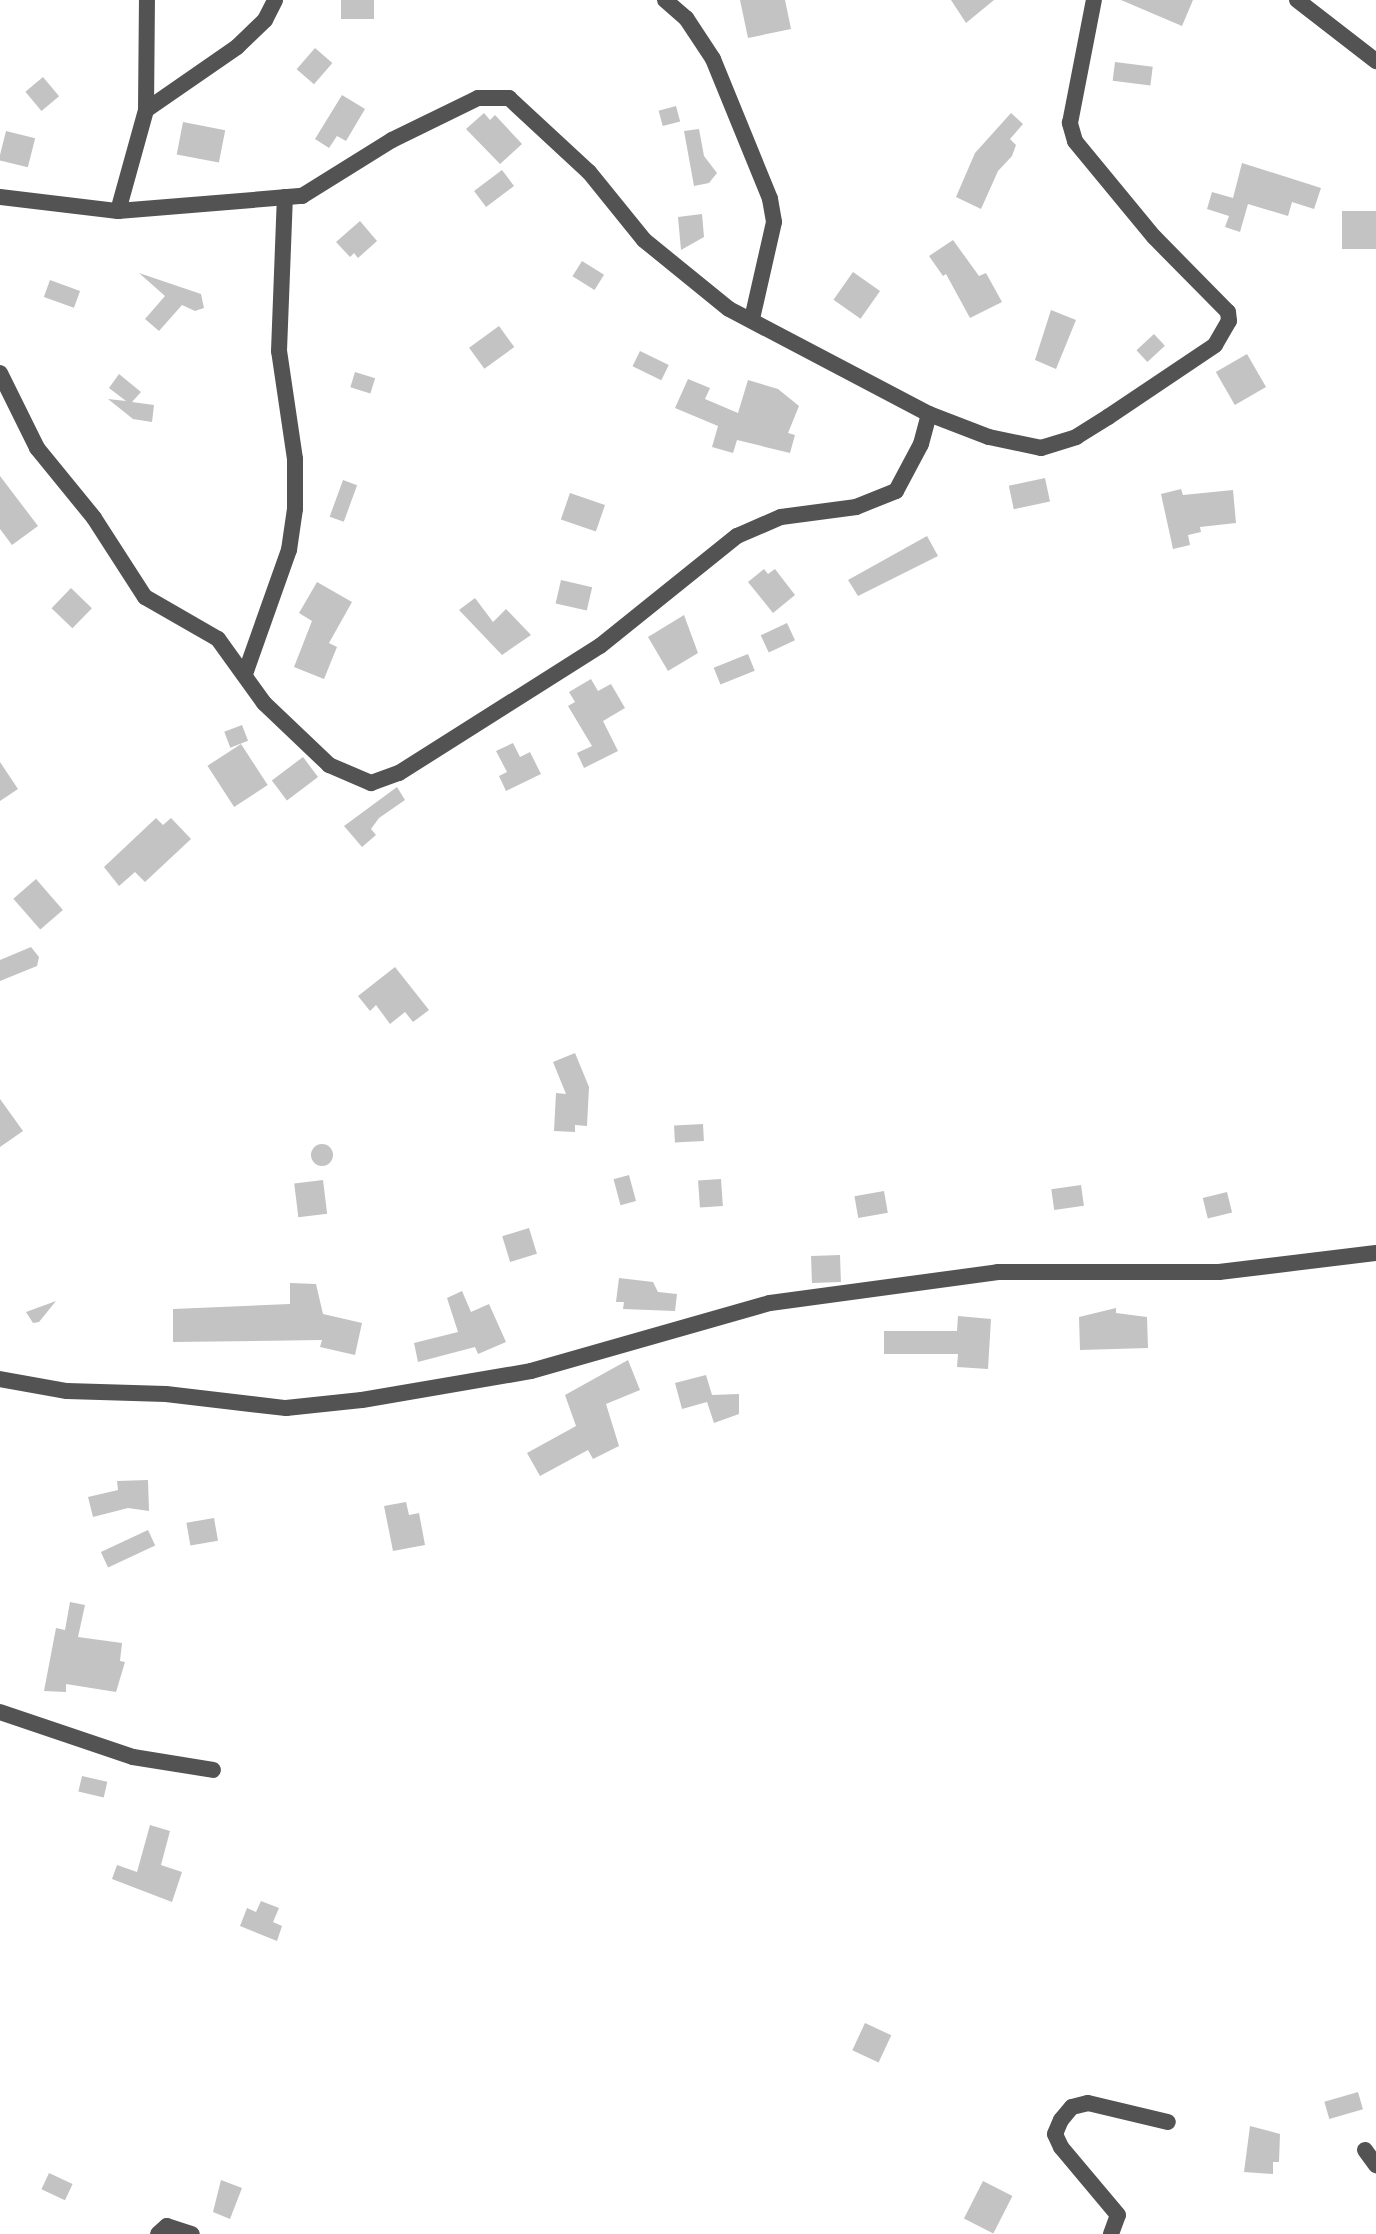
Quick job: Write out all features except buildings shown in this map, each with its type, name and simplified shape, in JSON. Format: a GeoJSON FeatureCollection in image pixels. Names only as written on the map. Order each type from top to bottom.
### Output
{"type":"FeatureCollection","features":[{"type":"Feature","properties":{"kind":"street"},"geometry":{"type":"LineString","coordinates":[[118,211],[146,110],[147,0]]}},
{"type":"Feature","properties":{"kind":"street"},"geometry":{"type":"LineString","coordinates":[[146,110],[237,47],[265,20],[275,0]]}},
{"type":"Feature","properties":{"kind":"street"},"geometry":{"type":"LineString","coordinates":[[665,0],[686,18],[713,59],[770,199],[774,222],[752,319]]}},
{"type":"Feature","properties":{"kind":"street"},"geometry":{"type":"LineString","coordinates":[[0,197],[118,211],[217,207],[285,197],[320,188],[392,140],[478,98],[509,98],[589,172],[644,240],[729,309],[752,319],[816,359],[929,414],[989,437],[1041,448],[1076,437],[1215,345],[1229,321],[1228,312],[1154,237],[1075,141],[1070,123],[1094,0]]}},
{"type":"Feature","properties":{"kind":"street"},"geometry":{"type":"LineString","coordinates":[[1297,0],[1376,61]]}},
{"type":"Feature","properties":{"kind":"street"},"geometry":{"type":"LineString","coordinates":[[245,674],[289,550],[295,509],[295,459],[279,351],[285,197]]}},
{"type":"Feature","properties":{"kind":"street"},"geometry":{"type":"LineString","coordinates":[[0,373],[37,448],[94,518],[145,597],[218,639],[264,703],[329,765],[371,783],[399,773],[600,646],[737,536],[781,517],[856,507],[896,491],[921,444],[929,414]]}},
{"type":"Feature","properties":{"kind":"street"},"geometry":{"type":"LineString","coordinates":[[0,1379],[95,1393],[166,1394],[286,1408],[531,1371],[770,1303],[998,1272],[1219,1272],[1376,1253]]}},
{"type":"Feature","properties":{"kind":"street"},"geometry":{"type":"LineString","coordinates":[[0,1712],[133,1757],[213,1770]]}},
{"type":"Feature","properties":{"kind":"street"},"geometry":{"type":"LineString","coordinates":[[1111,2234],[1118,2215],[1061,2147],[1055,2134],[1061,2120],[1072,2107],[1088,2103],[1168,2122]]}},
{"type":"Feature","properties":{"kind":"street"},"geometry":{"type":"LineString","coordinates":[[1365,2150],[1376,2165]]}},
{"type":"Feature","properties":{"kind":"street"},"geometry":{"type":"LineString","coordinates":[[158,2234],[167,2226],[192,2234]]}}]}
